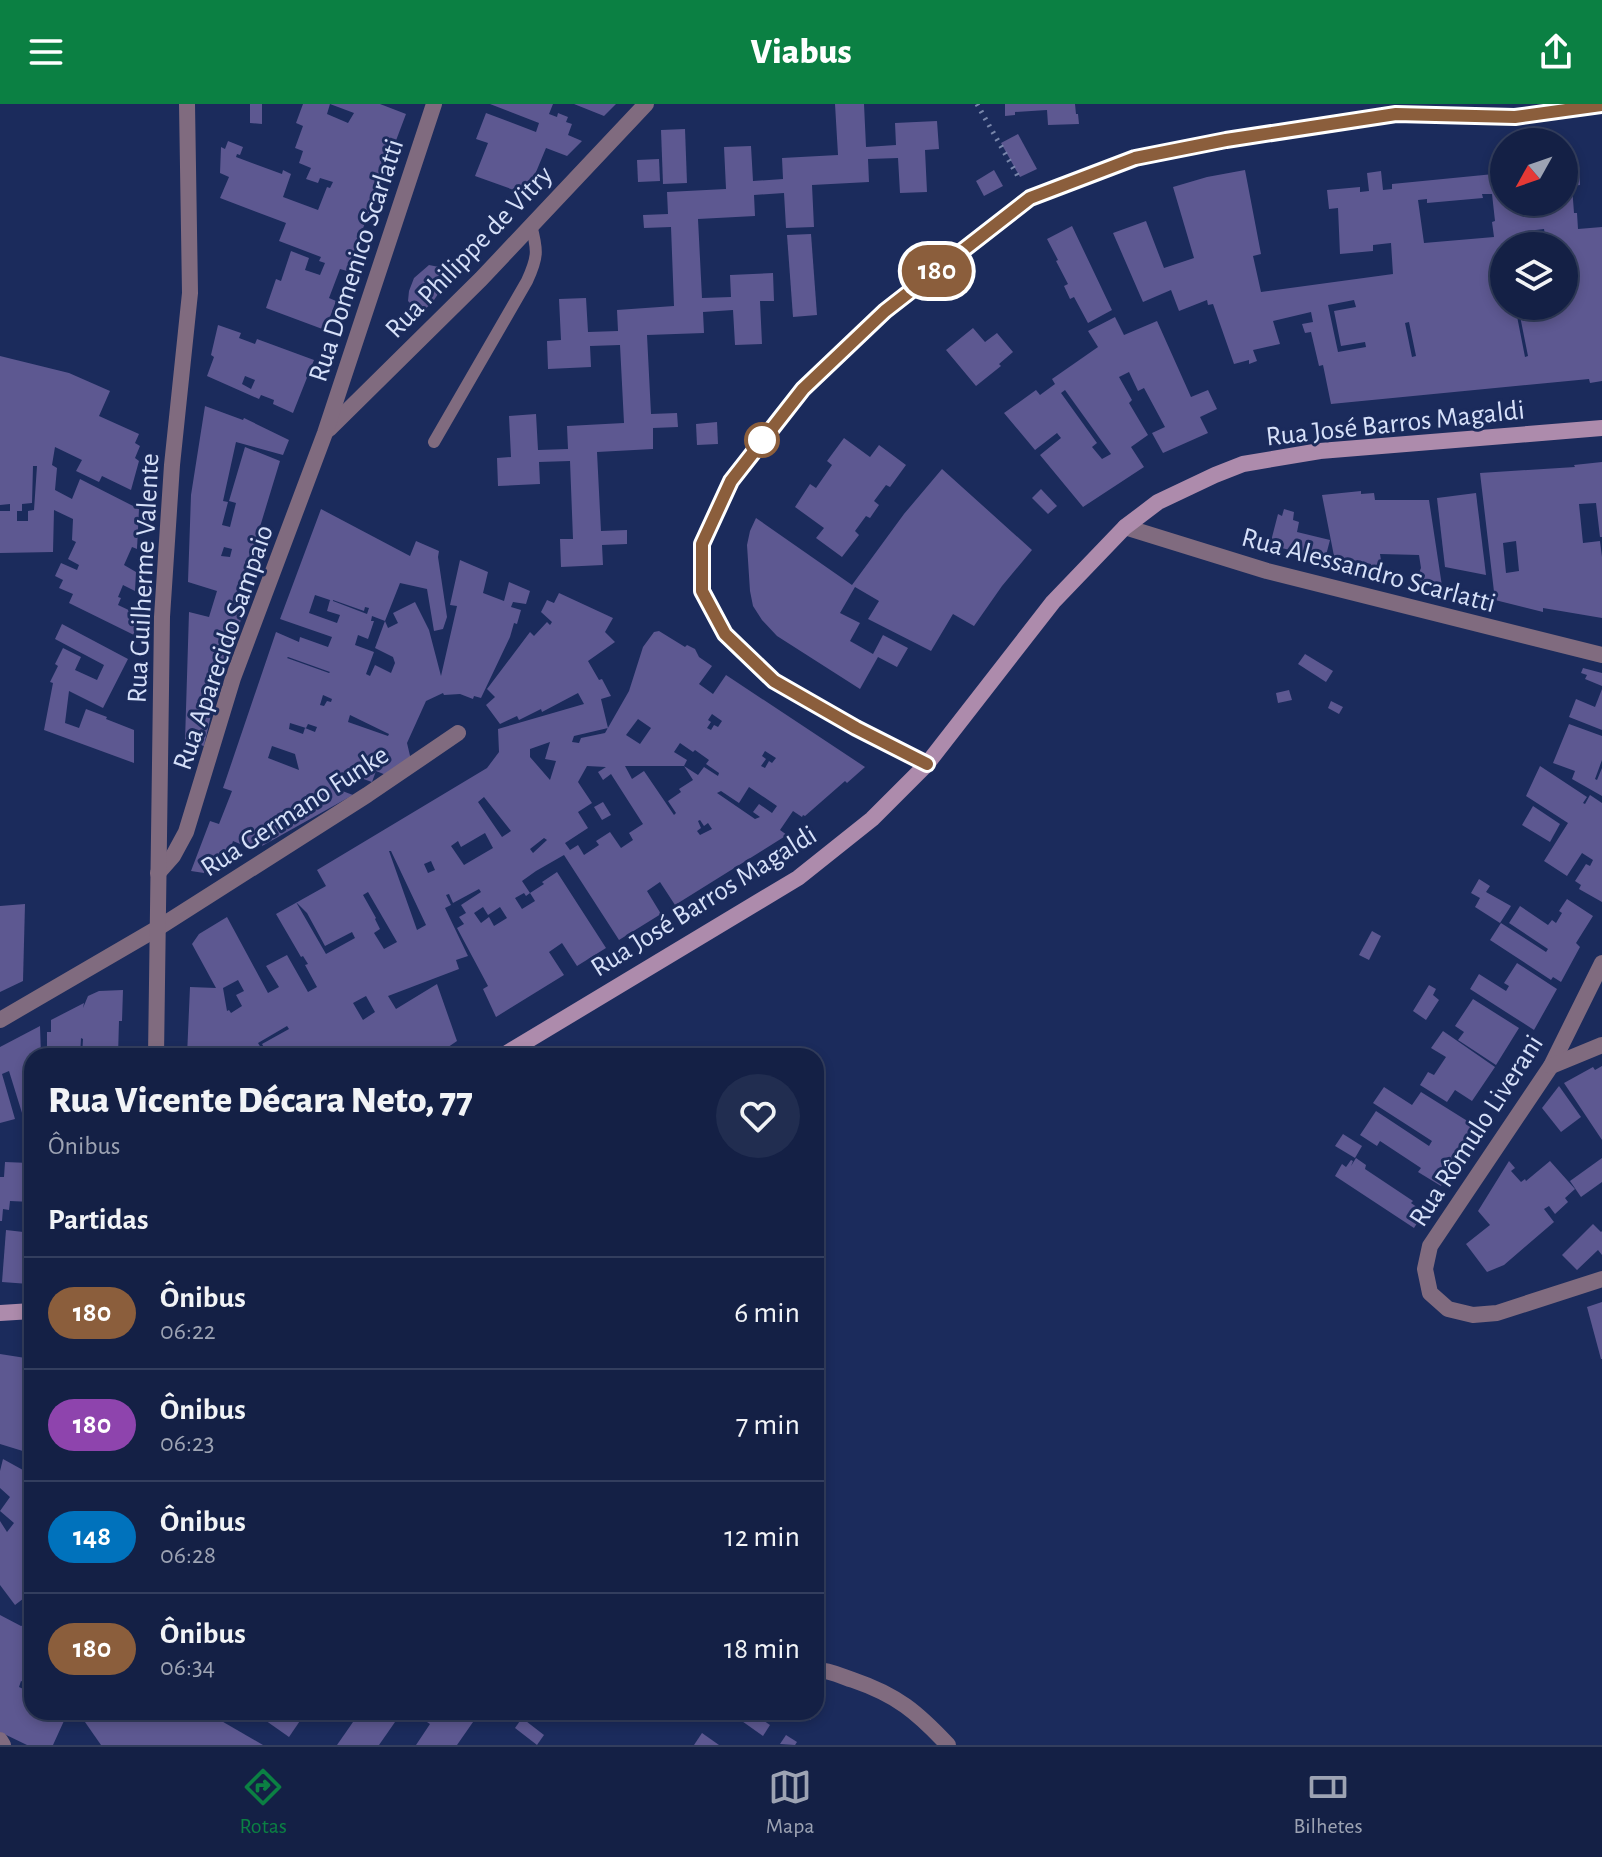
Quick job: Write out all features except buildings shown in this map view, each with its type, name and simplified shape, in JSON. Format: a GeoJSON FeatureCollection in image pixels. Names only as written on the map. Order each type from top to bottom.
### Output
{"type":"FeatureCollection","features":[{"type":"Feature","properties":{"kind":"main road","name":"Rua José Barros Magaldi"},"geometry":{"type":"LineString","coordinates":[[515,1048],[798,878],[872,819],[927,764],[1053,602],[1125,527],[1158,502],[1243,464],[1320,451],[1602,428]]}},
{"type":"Feature","properties":{"kind":"main road"},"geometry":{"type":"LineString","coordinates":[[0,1313],[24,1312]]}},
{"type":"Feature","properties":{"kind":"street","name":"Rua Guilherme Valente"},"geometry":{"type":"LineString","coordinates":[[156,1048],[162,617],[172,465],[190,293],[187,104]]}},
{"type":"Feature","properties":{"kind":"street","name":"Rua Domenico Scarlatti"},"geometry":{"type":"LineString","coordinates":[[325,433],[434,104]]}},
{"type":"Feature","properties":{"kind":"street","name":"Rua Philippe de Vitry"},"geometry":{"type":"LineString","coordinates":[[325,433],[481,279],[646,104]]}},
{"type":"Feature","properties":{"kind":"street"},"geometry":{"type":"LineString","coordinates":[[927,764],[774,681],[725,634],[702,591],[702,544],[731,481],[803,389],[885,311],[1030,198],[1135,158],[1401,109],[1515,117],[1602,105]]}},
{"type":"Feature","properties":{"kind":"street","name":"Rua Aparecido Sampaio"},"geometry":{"type":"LineString","coordinates":[[158,873],[173,856],[186,832],[233,678],[325,433]]}},
{"type":"Feature","properties":{"kind":"street","name":"Rua Alessandro Scarlatti"},"geometry":{"type":"LineString","coordinates":[[1125,527],[1267,571],[1602,655]]}},
{"type":"Feature","properties":{"kind":"street","name":"Rua Germano Funke"},"geometry":{"type":"LineString","coordinates":[[0,1020],[158,928],[458,733]]}},
{"type":"Feature","properties":{"kind":"street","name":"Rua Rômulo Liverani"},"geometry":{"type":"LineString","coordinates":[[1602,963],[1551,1066],[1430,1246],[1425,1269],[1430,1293],[1448,1309],[1473,1315],[1497,1313],[1602,1279]]}},
{"type":"Feature","properties":{"kind":"street"},"geometry":{"type":"LineString","coordinates":[[1551,1066],[1602,1045]]}},
{"type":"Feature","properties":{"kind":"street"},"geometry":{"type":"LineString","coordinates":[[824,1670],[879,1689],[918,1714],[948,1745]]}},
{"type":"Feature","properties":{"kind":"lane"},"geometry":{"type":"LineString","coordinates":[[434,442],[536,262],[536,244],[531,225]]}},
{"type":"Feature","properties":{"kind":"path"},"geometry":{"type":"LineString","coordinates":[[977,104],[1030,198]]}},
{"type":"Feature","properties":{"kind":"bus line","name":"180"},"geometry":{"type":"LineString","coordinates":[[927,764],[774,681],[725,634],[702,591],[702,544],[731,481],[803,389],[885,311],[1030,198],[1135,158],[1226,140],[1396,114],[1515,117],[1602,105]]}}]}
